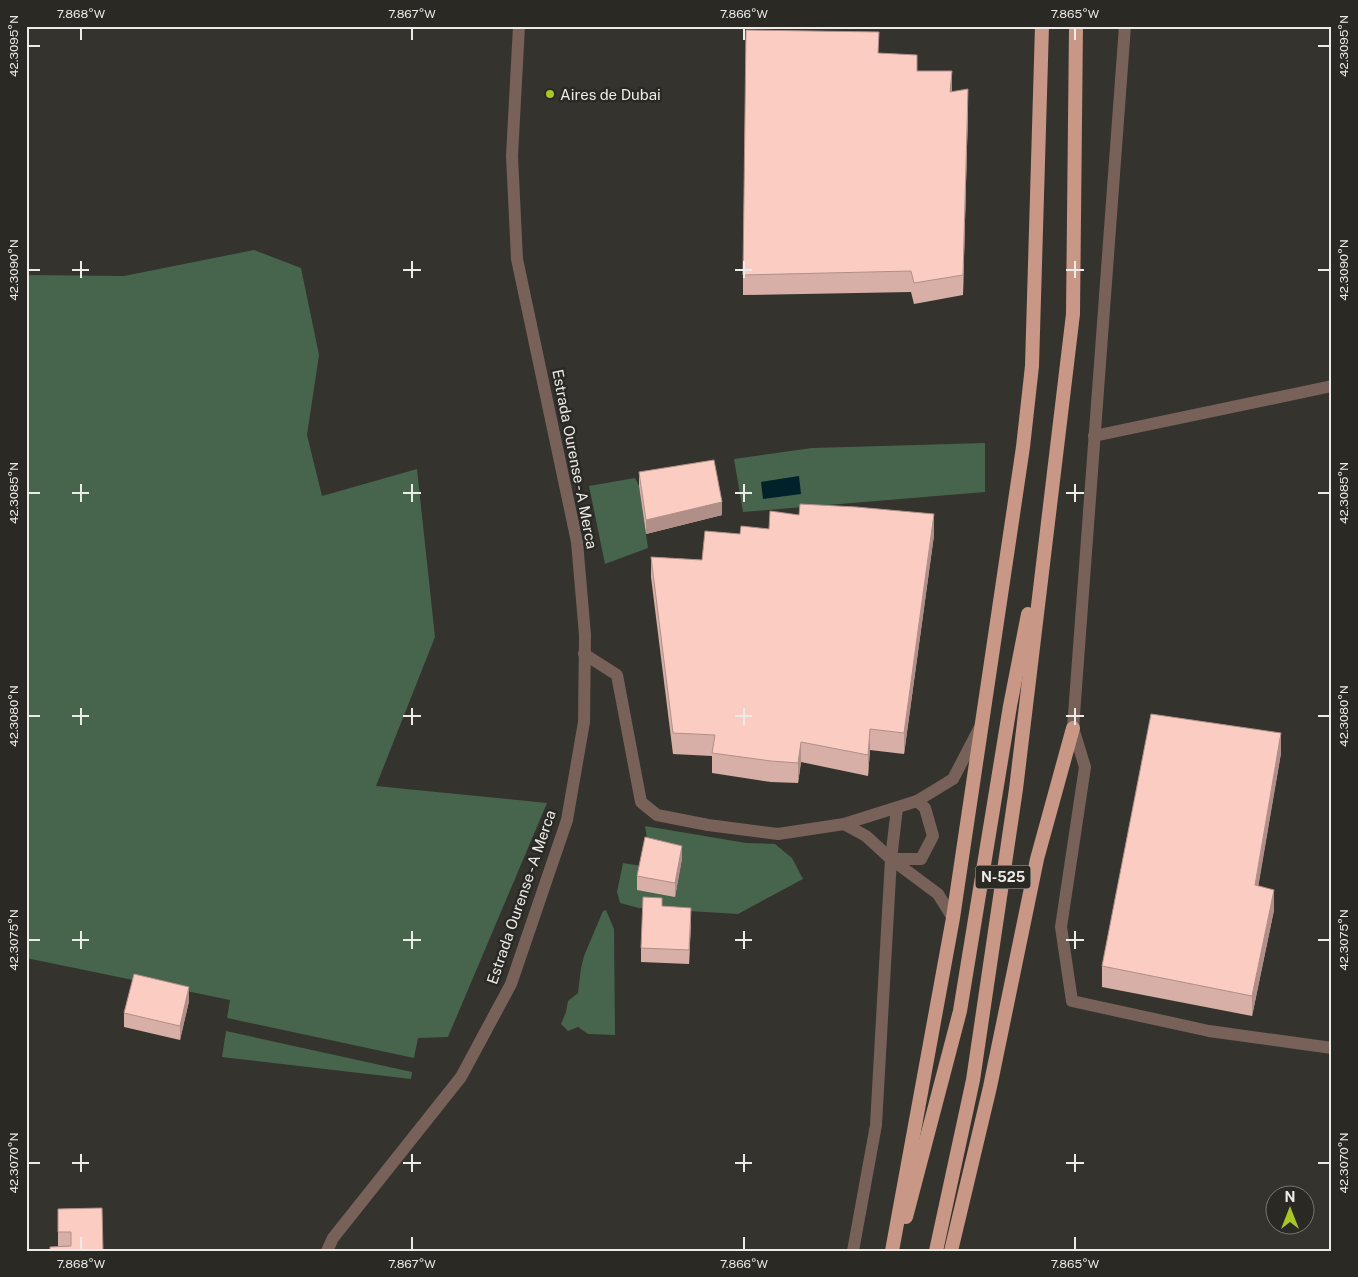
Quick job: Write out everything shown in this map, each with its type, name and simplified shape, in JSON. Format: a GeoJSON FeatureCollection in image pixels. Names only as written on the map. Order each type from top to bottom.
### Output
{"type":"FeatureCollection","features":[{"type":"Feature","properties":{"kind":"highway"},"geometry":{"type":"LineString","coordinates":[[892,1251],[953,918],[1021,456],[1032,366],[1042,26]]}},
{"type":"Feature","properties":{"kind":"highway","name":"N-525"},"geometry":{"type":"LineString","coordinates":[[936,1251],[974,1070],[1016,789],[1049,500],[1073,314],[1076,26]]}},
{"type":"Feature","properties":{"kind":"highway"},"geometry":{"type":"LineString","coordinates":[[898,1251],[960,1011],[1010,706],[1049,500]]}},
{"type":"Feature","properties":{"kind":"highway"},"geometry":{"type":"LineString","coordinates":[[951,1251],[990,1087],[1038,859],[1073,728]]}},
{"type":"Feature","properties":{"kind":"street","name":"Estrada Ourense - A Merca"},"geometry":{"type":"LineString","coordinates":[[327,1251],[333,1238],[461,1077],[511,984],[567,820],[584,722],[584,635],[577,542],[517,259],[512,156],[519,26]]}},
{"type":"Feature","properties":{"kind":"street"},"geometry":{"type":"LineString","coordinates":[[1124,26],[1073,728],[1084,767],[1061,927],[1072,1001],[1209,1031],[1332,1048]]}},
{"type":"Feature","properties":{"kind":"street"},"geometry":{"type":"LineString","coordinates":[[1094,436],[1332,386]]}},
{"type":"Feature","properties":{"kind":"street"},"geometry":{"type":"LineString","coordinates":[[584,654],[617,675],[641,802],[658,815],[708,825],[778,834],[844,824],[917,801],[953,779],[980,727]]}},
{"type":"Feature","properties":{"kind":"street"},"geometry":{"type":"LineString","coordinates":[[891,859],[921,858],[933,836],[925,808],[917,801]]}},
{"type":"Feature","properties":{"kind":"street"},"geometry":{"type":"LineString","coordinates":[[853,1251],[876,1125],[891,859],[897,808]]}},
{"type":"Feature","properties":{"kind":"street"},"geometry":{"type":"LineString","coordinates":[[844,824],[866,836],[891,859],[938,894],[953,918]]}},
{"type":"Feature","properties":{"kind":"green space"},"geometry":{"type":"Polygon","coordinates":[[[254,250],[301,268],[319,355],[307,435],[322,496],[417,469],[435,637],[376,786],[547,803],[448,1037],[418,1038],[414,1058],[227,1018],[230,1000],[26,958],[26,275],[124,276],[254,250]]]}},
{"type":"Feature","properties":{"kind":"green space"},"geometry":{"type":"Polygon","coordinates":[[[985,443],[985,492],[743,512],[734,459],[812,448],[985,443]]]}},
{"type":"Feature","properties":{"kind":"green space"},"geometry":{"type":"Polygon","coordinates":[[[635,478],[639,486],[648,548],[605,564],[589,486],[635,478]]]}},
{"type":"Feature","properties":{"kind":"green space"},"geometry":{"type":"Polygon","coordinates":[[[645,826],[746,843],[775,844],[792,858],[803,879],[738,914],[639,908],[620,903],[617,892],[623,863],[642,866],[675,897],[682,860],[649,852],[645,826]]]}},
{"type":"Feature","properties":{"kind":"green space"},"geometry":{"type":"Polygon","coordinates":[[[606,910],[614,929],[615,1035],[588,1034],[578,1027],[568,1031],[561,1024],[568,1001],[578,993],[584,956],[603,911],[606,910]]]}},
{"type":"Feature","properties":{"kind":"green space"},"geometry":{"type":"Polygon","coordinates":[[[226,1031],[412,1072],[411,1079],[222,1057],[226,1031]]]}},
{"type":"Feature","properties":{"kind":"water"},"geometry":{"type":"Polygon","coordinates":[[[799,476],[801,494],[763,499],[761,482],[799,476]]]}},
{"type":"Feature","properties":{"kind":"building"},"geometry":{"type":"Polygon","coordinates":[[[746,30],[879,32],[878,53],[917,55],[917,71],[952,71],[950,92],[968,89],[963,275],[914,283],[911,271],[743,275],[746,30]]]}},
{"type":"Feature","properties":{"kind":"building"},"geometry":{"type":"Polygon","coordinates":[[[714,460],[722,502],[646,520],[639,472],[714,460]]]}},
{"type":"Feature","properties":{"kind":"building"},"geometry":{"type":"Polygon","coordinates":[[[800,504],[934,514],[904,733],[870,729],[868,755],[801,742],[798,763],[712,753],[715,735],[673,733],[651,557],[702,560],[705,531],[740,534],[741,526],[769,529],[770,511],[799,515],[800,504]]]}},
{"type":"Feature","properties":{"kind":"building"},"geometry":{"type":"Polygon","coordinates":[[[1151,714],[1281,733],[1255,885],[1274,890],[1252,996],[1102,966],[1151,714]]]}},
{"type":"Feature","properties":{"kind":"building"},"geometry":{"type":"Polygon","coordinates":[[[645,837],[682,846],[675,883],[637,876],[645,837]]]}},
{"type":"Feature","properties":{"kind":"building"},"geometry":{"type":"Polygon","coordinates":[[[643,897],[662,898],[662,906],[691,908],[689,950],[641,948],[643,897]]]}},
{"type":"Feature","properties":{"kind":"building"},"geometry":{"type":"Polygon","coordinates":[[[134,974],[189,987],[180,1026],[124,1013],[134,974]]]}},
{"type":"Feature","properties":{"kind":"building"},"geometry":{"type":"Polygon","coordinates":[[[102,1208],[103,1251],[50,1251],[50,1247],[71,1246],[71,1232],[58,1232],[58,1209],[102,1208]]]}},
{"type":"Feature","properties":{"kind":"place","name":"Aires de Dubai"},"geometry":{"type":"Point","coordinates":[550,94]}}]}
